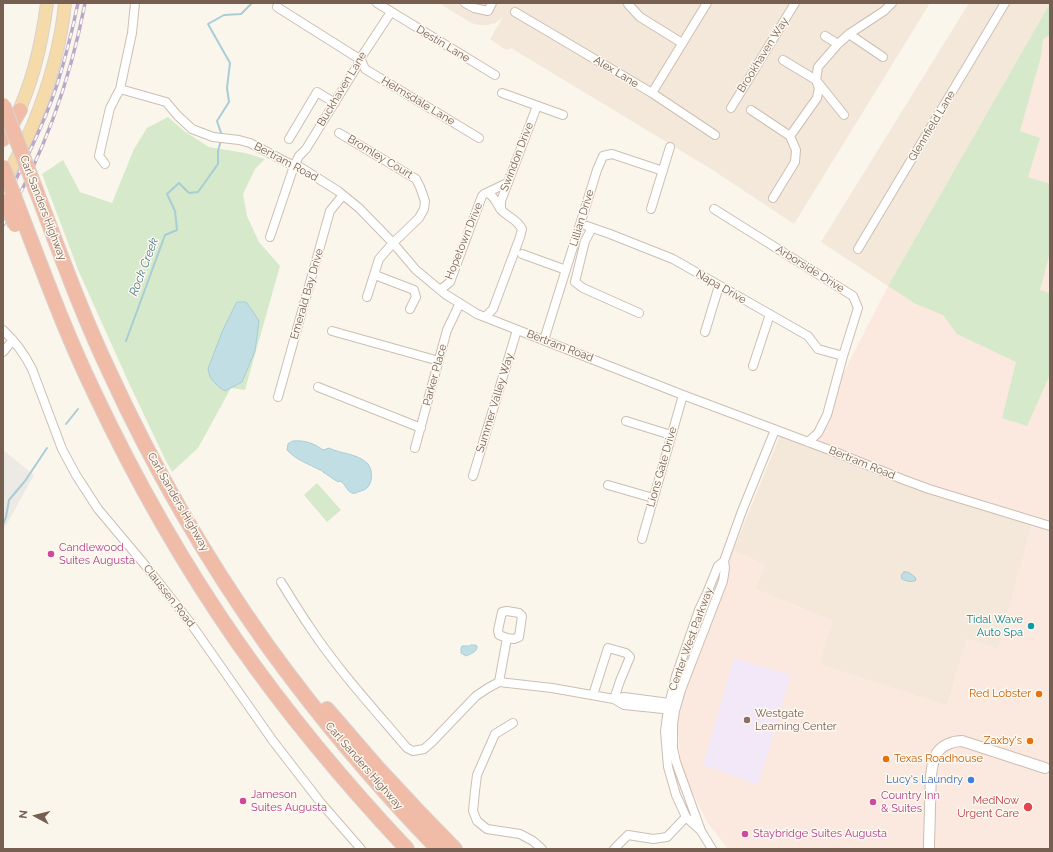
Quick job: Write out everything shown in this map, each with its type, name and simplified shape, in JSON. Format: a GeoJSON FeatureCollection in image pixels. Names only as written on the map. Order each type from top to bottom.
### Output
{"type":"FeatureCollection","features":[{"type":"Feature","properties":{"kind":"highway","name":"Carl Sanders Highway"},"geometry":{"type":"LineString","coordinates":[[3,105],[88,324],[128,412],[173,496],[228,587],[267,644],[316,710],[392,800],[438,849]]}},
{"type":"Feature","properties":{"kind":"highway"},"geometry":{"type":"LineString","coordinates":[[3,139],[20,110]]}},
{"type":"Feature","properties":{"kind":"highway","name":"Carl Sanders Highway"},"geometry":{"type":"LineString","coordinates":[[3,167],[18,220],[93,391],[151,504],[237,642],[285,707],[336,770],[407,849]]}},
{"type":"Feature","properties":{"kind":"highway"},"geometry":{"type":"LineString","coordinates":[[3,194],[18,220]]}},
{"type":"Feature","properties":{"kind":"highway"},"geometry":{"type":"LineString","coordinates":[[228,587],[265,628],[289,662],[319,700],[378,768],[455,849]]}},
{"type":"Feature","properties":{"kind":"main road"},"geometry":{"type":"LineString","coordinates":[[3,145],[20,110],[28,88],[37,58],[47,3]]}},
{"type":"Feature","properties":{"kind":"main road"},"geometry":{"type":"LineString","coordinates":[[3,184],[32,125],[48,84],[58,49],[66,3]]}},
{"type":"Feature","properties":{"kind":"street"},"geometry":{"type":"LineString","coordinates":[[105,164],[99,156],[110,108],[120,89],[132,33],[135,3]]}},
{"type":"Feature","properties":{"kind":"street","name":"Destin Lane"},"geometry":{"type":"LineString","coordinates":[[377,3],[495,75]]}},
{"type":"Feature","properties":{"kind":"street"},"geometry":{"type":"LineString","coordinates":[[465,3],[474,8],[488,11],[492,3]]}},
{"type":"Feature","properties":{"kind":"street"},"geometry":{"type":"LineString","coordinates":[[628,3],[640,17],[682,43]]}},
{"type":"Feature","properties":{"kind":"street"},"geometry":{"type":"LineString","coordinates":[[652,93],[707,3]]}},
{"type":"Feature","properties":{"kind":"street","name":"Brookhaven Way"},"geometry":{"type":"LineString","coordinates":[[731,108],[795,3]]}},
{"type":"Feature","properties":{"kind":"street"},"geometry":{"type":"LineString","coordinates":[[790,136],[817,98],[819,88],[816,80],[818,67],[849,34],[884,11],[892,3]]}},
{"type":"Feature","properties":{"kind":"street","name":"Glennfield Lane"},"geometry":{"type":"LineString","coordinates":[[858,249],[1006,3]]}},
{"type":"Feature","properties":{"kind":"street","name":"Helmsdale Lane"},"geometry":{"type":"LineString","coordinates":[[277,7],[361,60],[365,69],[479,138]]}},
{"type":"Feature","properties":{"kind":"street","name":"Buckhaven Lane"},"geometry":{"type":"LineString","coordinates":[[270,237],[294,166],[391,12]]}},
{"type":"Feature","properties":{"kind":"street","name":"Alex Lane"},"geometry":{"type":"LineString","coordinates":[[516,12],[652,93],[715,135]]}},
{"type":"Feature","properties":{"kind":"street"},"geometry":{"type":"LineString","coordinates":[[849,34],[883,58]]}},
{"type":"Feature","properties":{"kind":"street"},"geometry":{"type":"LineString","coordinates":[[825,36],[838,44]]}},
{"type":"Feature","properties":{"kind":"street"},"geometry":{"type":"LineString","coordinates":[[783,60],[816,80],[844,115]]}},
{"type":"Feature","properties":{"kind":"street","name":"Bertram Road"},"geometry":{"type":"LineString","coordinates":[[120,89],[166,102],[192,129],[213,137],[239,140],[250,143],[294,166],[300,167],[343,195],[359,208],[393,243],[416,270],[440,290],[477,314],[929,489],[1050,526]]}},
{"type":"Feature","properties":{"kind":"street"},"geometry":{"type":"LineString","coordinates":[[289,139],[317,92],[335,103]]}},
{"type":"Feature","properties":{"kind":"street"},"geometry":{"type":"LineString","coordinates":[[502,93],[563,115]]}},
{"type":"Feature","properties":{"kind":"street","name":"Swindon Drive"},"geometry":{"type":"LineString","coordinates":[[501,209],[501,201],[507,183],[537,106]]}},
{"type":"Feature","properties":{"kind":"street"},"geometry":{"type":"LineString","coordinates":[[751,110],[790,136],[796,150],[796,162],[773,198]]}},
{"type":"Feature","properties":{"kind":"street","name":"Bromley Court"},"geometry":{"type":"LineString","coordinates":[[338,133],[416,179],[420,187],[424,201],[424,209],[419,218],[393,243]]}},
{"type":"Feature","properties":{"kind":"street"},"geometry":{"type":"LineString","coordinates":[[650,209],[670,147]]}},
{"type":"Feature","properties":{"kind":"street","name":"Lillian Drive"},"geometry":{"type":"LineString","coordinates":[[544,340],[597,170],[603,156],[612,154],[643,163],[663,171]]}},
{"type":"Feature","properties":{"kind":"street"},"geometry":{"type":"LineString","coordinates":[[487,193],[507,183]]}},
{"type":"Feature","properties":{"kind":"street"},"geometry":{"type":"LineString","coordinates":[[485,317],[493,309],[522,229],[519,223],[505,214],[492,195],[487,193]]}},
{"type":"Feature","properties":{"kind":"street","name":"Hopetown Drive"},"geometry":{"type":"LineString","coordinates":[[440,290],[450,282],[482,196],[487,193]]}},
{"type":"Feature","properties":{"kind":"street","name":"Emerald Bay Drive"},"geometry":{"type":"LineString","coordinates":[[278,397],[330,212],[343,195]]}},
{"type":"Feature","properties":{"kind":"street","name":"Arborside Drive"},"geometry":{"type":"LineString","coordinates":[[714,209],[853,296],[858,308],[827,415],[818,433],[808,442]]}},
{"type":"Feature","properties":{"kind":"street","name":"Napa Drive"},"geometry":{"type":"LineString","coordinates":[[639,313],[583,288],[574,282],[590,227],[673,259],[808,336],[818,349],[843,356]]}},
{"type":"Feature","properties":{"kind":"street"},"geometry":{"type":"LineString","coordinates":[[367,297],[379,259],[393,243]]}},
{"type":"Feature","properties":{"kind":"street"},"geometry":{"type":"LineString","coordinates":[[522,254],[566,270]]}},
{"type":"Feature","properties":{"kind":"street"},"geometry":{"type":"LineString","coordinates":[[375,275],[414,290],[416,297],[410,309]]}},
{"type":"Feature","properties":{"kind":"street"},"geometry":{"type":"LineString","coordinates":[[705,332],[719,286]]}},
{"type":"Feature","properties":{"kind":"street","name":"Parker Place"},"geometry":{"type":"LineString","coordinates":[[415,448],[447,330],[460,304]]}},
{"type":"Feature","properties":{"kind":"street"},"geometry":{"type":"LineString","coordinates":[[752,366],[770,314]]}},
{"type":"Feature","properties":{"kind":"street","name":"Claussen Road"},"geometry":{"type":"LineString","coordinates":[[3,330],[21,349],[32,369],[68,462],[98,509],[189,621],[273,741],[321,803],[361,849]]}},
{"type":"Feature","properties":{"kind":"street","name":"Summer Valley Way"},"geometry":{"type":"LineString","coordinates":[[473,476],[517,330]]}},
{"type":"Feature","properties":{"kind":"street"},"geometry":{"type":"LineString","coordinates":[[332,331],[439,362]]}},
{"type":"Feature","properties":{"kind":"street"},"geometry":{"type":"LineString","coordinates":[[3,352],[13,340]]}},
{"type":"Feature","properties":{"kind":"street"},"geometry":{"type":"LineString","coordinates":[[318,387],[421,428]]}},
{"type":"Feature","properties":{"kind":"street","name":"Lions Gate Drive"},"geometry":{"type":"LineString","coordinates":[[642,539],[683,395]]}},
{"type":"Feature","properties":{"kind":"street"},"geometry":{"type":"LineString","coordinates":[[626,421],[671,435]]}},
{"type":"Feature","properties":{"kind":"street","name":"Center West Parkway"},"geometry":{"type":"LineString","coordinates":[[701,831],[686,817],[676,795],[668,767],[665,731],[672,707],[681,690],[723,581],[725,568],[724,560],[775,430]]}},
{"type":"Feature","properties":{"kind":"street"},"geometry":{"type":"LineString","coordinates":[[608,485],[653,498]]}},
{"type":"Feature","properties":{"kind":"street"},"geometry":{"type":"LineString","coordinates":[[281,582],[311,629],[339,666],[407,748],[413,751],[424,749],[476,696],[499,682],[552,688],[614,699],[624,697],[672,707]]}},
{"type":"Feature","properties":{"kind":"street"},"geometry":{"type":"LineString","coordinates":[[499,682],[506,638]]}},
{"type":"Feature","properties":{"kind":"street"},"geometry":{"type":"LineString","coordinates":[[594,695],[608,648],[626,654],[630,657],[614,699]]}},
{"type":"Feature","properties":{"kind":"street","name":"Center West Parkway"},"geometry":{"type":"LineString","coordinates":[[672,707],[673,748],[676,762],[701,831],[712,849]]}},
{"type":"Feature","properties":{"kind":"street"},"geometry":{"type":"LineString","coordinates":[[513,723],[495,734],[477,775],[473,810],[476,822],[487,829],[520,834],[533,841],[542,849]]}},
{"type":"Feature","properties":{"kind":"street"},"geometry":{"type":"LineString","coordinates":[[929,849],[931,777],[934,760],[938,751],[945,746],[953,742],[962,741],[1045,768]]}},
{"type":"Feature","properties":{"kind":"street"},"geometry":{"type":"LineString","coordinates":[[614,849],[628,835],[653,839],[667,837],[686,817]]}},
{"type":"Feature","properties":{"kind":"shaded area"},"geometry":{"type":"Polygon","coordinates":[[[439,3],[930,3],[794,224],[711,169],[511,48],[506,50],[490,39],[503,17],[495,23],[479,25],[471,23],[439,3]]]}},
{"type":"Feature","properties":{"kind":"shaded area"},"geometry":{"type":"Polygon","coordinates":[[[969,3],[1050,3],[888,286],[821,242],[969,3]]]}},
{"type":"Feature","properties":{"kind":"shaded area"},"geometry":{"type":"Polygon","coordinates":[[[1050,3],[1050,849],[728,849],[707,822],[681,769],[677,717],[684,687],[733,551],[765,565],[755,589],[832,621],[820,664],[947,706],[967,639],[998,649],[1032,524],[808,442],[888,286],[1050,3]]]}},
{"type":"Feature","properties":{"kind":"shaded area"},"geometry":{"type":"Polygon","coordinates":[[[780,435],[1032,524],[998,650],[967,639],[947,706],[819,664],[832,621],[755,589],[765,565],[733,551],[780,435]]]}},
{"type":"Feature","properties":{"kind":"shaded area"},"geometry":{"type":"Polygon","coordinates":[[[3,450],[34,475],[3,531],[3,450]]]}},
{"type":"Feature","properties":{"kind":"shaded area","name":"Westgate Learning Center"},"geometry":{"type":"Polygon","coordinates":[[[734,658],[791,675],[758,785],[703,765],[734,658]]]}},
{"type":"Feature","properties":{"kind":"green space"},"geometry":{"type":"Polygon","coordinates":[[[1050,3],[1050,35],[1043,39],[1041,56],[1020,131],[1040,138],[1028,177],[1050,184],[1050,252],[1040,290],[1050,293],[1050,375],[1027,426],[1002,418],[1016,362],[957,334],[943,315],[916,304],[888,286],[1050,3]]]}},
{"type":"Feature","properties":{"kind":"green space"},"geometry":{"type":"Polygon","coordinates":[[[168,117],[184,131],[209,147],[245,153],[265,159],[255,169],[243,194],[247,216],[259,242],[280,266],[245,390],[231,388],[198,448],[172,472],[128,381],[79,272],[42,174],[63,160],[80,192],[112,203],[134,149],[147,128],[168,117]]]}},
{"type":"Feature","properties":{"kind":"green space"},"geometry":{"type":"Polygon","coordinates":[[[317,483],[341,510],[327,522],[304,495],[317,483]]]}},
{"type":"Feature","properties":{"kind":"water"},"geometry":{"type":"Polygon","coordinates":[[[237,302],[246,302],[259,321],[255,351],[242,382],[225,391],[220,388],[210,377],[208,369],[222,332],[237,302]]]}},
{"type":"Feature","properties":{"kind":"water"},"geometry":{"type":"Polygon","coordinates":[[[293,441],[309,442],[323,450],[329,448],[358,457],[369,465],[371,479],[369,486],[356,493],[351,492],[342,482],[338,482],[322,470],[303,462],[287,450],[288,444],[293,441]]]}},
{"type":"Feature","properties":{"kind":"water"},"geometry":{"type":"Polygon","coordinates":[[[904,572],[908,572],[915,577],[916,580],[911,582],[902,579],[902,574],[904,572]]]}},
{"type":"Feature","properties":{"kind":"water"},"geometry":{"type":"Polygon","coordinates":[[[462,646],[477,646],[476,650],[472,654],[466,656],[461,653],[462,646]]]}},
{"type":"Feature","properties":{"kind":"waterway","name":"Rock Creek"},"geometry":{"type":"LineString","coordinates":[[222,136],[217,121],[229,102],[227,88],[230,63],[208,24],[224,15],[241,14],[252,3]]}},
{"type":"Feature","properties":{"kind":"waterway","name":"Rock Creek"},"geometry":{"type":"LineString","coordinates":[[126,341],[165,235],[177,230],[175,211],[167,194],[179,183],[189,193],[198,192],[218,164],[218,151],[221,140]]}},
{"type":"Feature","properties":{"kind":"waterway","name":"Rock Creek"},"geometry":{"type":"LineString","coordinates":[[66,424],[78,409]]}},
{"type":"Feature","properties":{"kind":"waterway","name":"Rock Creek"},"geometry":{"type":"LineString","coordinates":[[3,524],[6,517],[9,500],[25,481],[47,448]]}},
{"type":"Feature","properties":{"kind":"railway"},"geometry":{"type":"LineString","coordinates":[[3,205],[31,148],[56,88],[71,35],[78,3]]}},
{"type":"Feature","properties":{"kind":"railway"},"geometry":{"type":"LineString","coordinates":[[3,225],[31,172],[53,118],[63,90],[79,32],[85,3]]}},
{"type":"Feature","properties":{"kind":"place","name":"Candlewood Suites Augusta"},"geometry":{"type":"Point","coordinates":[51,554]}},
{"type":"Feature","properties":{"kind":"place","name":"Tidal Wave Auto Spa"},"geometry":{"type":"Point","coordinates":[1031,626]}},
{"type":"Feature","properties":{"kind":"place","name":"Red Lobster"},"geometry":{"type":"Point","coordinates":[1039,694]}},
{"type":"Feature","properties":{"kind":"place","name":"Westgate Learning Center"},"geometry":{"type":"Point","coordinates":[747,720]}},
{"type":"Feature","properties":{"kind":"place","name":"Zaxby's"},"geometry":{"type":"Point","coordinates":[1030,741]}},
{"type":"Feature","properties":{"kind":"place","name":"Texas Roadhouse"},"geometry":{"type":"Point","coordinates":[886,759]}},
{"type":"Feature","properties":{"kind":"place","name":"Lucy's Laundry"},"geometry":{"type":"Point","coordinates":[971,780]}},
{"type":"Feature","properties":{"kind":"place","name":"Jameson Suites Augusta"},"geometry":{"type":"Point","coordinates":[243,801]}},
{"type":"Feature","properties":{"kind":"place","name":"Country Inn & Suites"},"geometry":{"type":"Point","coordinates":[873,802]}},
{"type":"Feature","properties":{"kind":"place","name":"MedNow Urgent Care"},"geometry":{"type":"Point","coordinates":[1028,807]}},
{"type":"Feature","properties":{"kind":"place","name":"Staybridge Suites Augusta"},"geometry":{"type":"Point","coordinates":[745,834]}}]}
